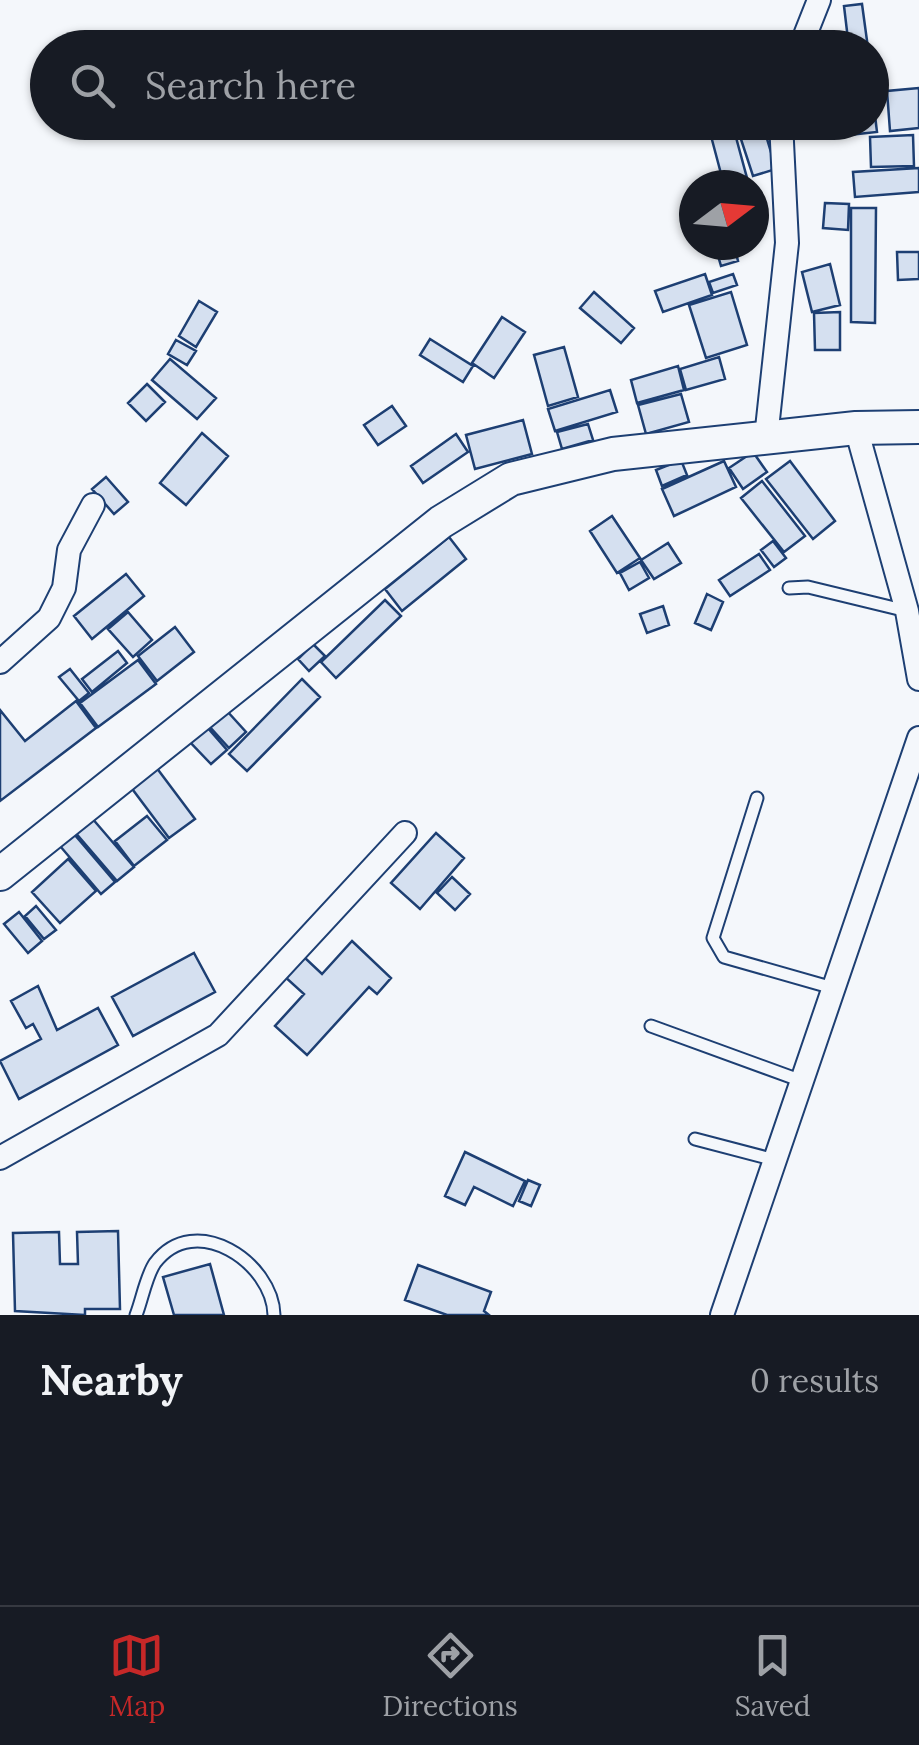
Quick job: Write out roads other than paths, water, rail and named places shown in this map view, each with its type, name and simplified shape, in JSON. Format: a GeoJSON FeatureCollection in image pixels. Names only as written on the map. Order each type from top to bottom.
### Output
{"type":"FeatureCollection","features":[{"type":"Feature","properties":{"kind":"street"},"geometry":{"type":"LineString","coordinates":[[807,30],[819,0]]}},
{"type":"Feature","properties":{"kind":"street"},"geometry":{"type":"LineString","coordinates":[[766,438],[787,244],[781,140]]}},
{"type":"Feature","properties":{"kind":"street"},"geometry":{"type":"LineString","coordinates":[[0,874],[476,497],[548,468],[613,454],[856,428],[919,427]]}},
{"type":"Feature","properties":{"kind":"street"},"geometry":{"type":"LineString","coordinates":[[856,428],[906,611],[919,679]]}},
{"type":"Feature","properties":{"kind":"street"},"geometry":{"type":"LineString","coordinates":[[0,662],[49,618],[64,588],[70,550],[92,505]]}},
{"type":"Feature","properties":{"kind":"street"},"geometry":{"type":"LineString","coordinates":[[722,1315],[919,738]]}},
{"type":"Feature","properties":{"kind":"street"},"geometry":{"type":"LineString","coordinates":[[0,1158],[218,1034],[404,833]]}},
{"type":"Feature","properties":{"kind":"lane"},"geometry":{"type":"LineString","coordinates":[[788,588],[808,587],[906,611]]}},
{"type":"Feature","properties":{"kind":"lane"},"geometry":{"type":"LineString","coordinates":[[757,798],[713,938],[717,949],[724,957],[833,988]]}},
{"type":"Feature","properties":{"kind":"lane"},"geometry":{"type":"LineString","coordinates":[[651,1026],[802,1081]]}},
{"type":"Feature","properties":{"kind":"lane"},"geometry":{"type":"LineString","coordinates":[[695,1139],[775,1160]]}},
{"type":"Feature","properties":{"kind":"lane"},"geometry":{"type":"LineString","coordinates":[[136,1315],[154,1264],[174,1248],[202,1240],[222,1244],[254,1268],[274,1298],[274,1315]]}}]}
